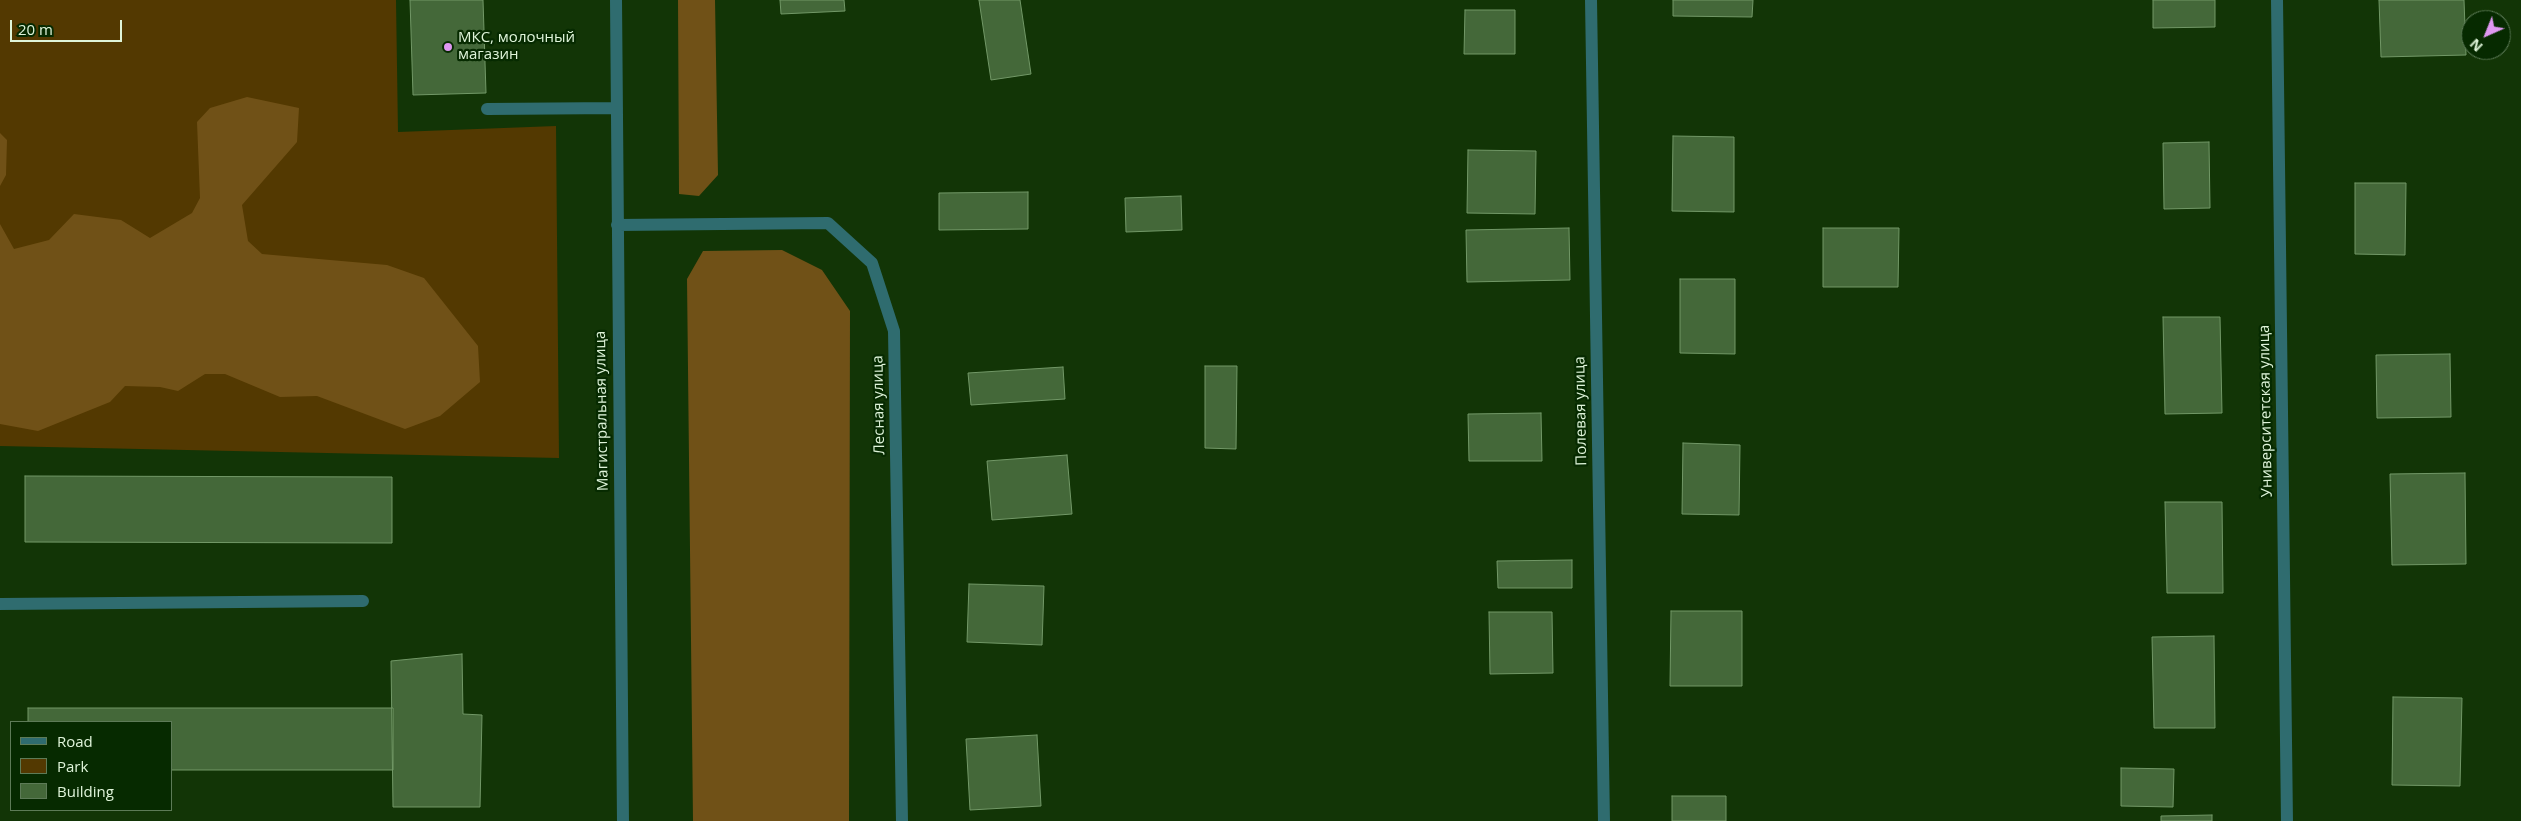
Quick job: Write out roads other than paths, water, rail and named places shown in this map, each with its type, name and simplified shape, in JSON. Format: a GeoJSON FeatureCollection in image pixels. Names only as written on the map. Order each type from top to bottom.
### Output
{"type":"FeatureCollection","features":[{"type":"Feature","properties":{"kind":"street","name":"Магистральная улица"},"geometry":{"type":"LineString","coordinates":[[616,0],[623,821]]}},
{"type":"Feature","properties":{"kind":"street","name":"Полевая улица"},"geometry":{"type":"LineString","coordinates":[[1590,0],[1604,821]]}},
{"type":"Feature","properties":{"kind":"street","name":"Университетская улица"},"geometry":{"type":"LineString","coordinates":[[2277,0],[2287,821]]}},
{"type":"Feature","properties":{"kind":"street"},"geometry":{"type":"LineString","coordinates":[[487,109],[617,108]]}},
{"type":"Feature","properties":{"kind":"street","name":"Лесная улица"},"geometry":{"type":"LineString","coordinates":[[617,225],[828,223],[872,263],[894,331],[902,821]]}},
{"type":"Feature","properties":{"kind":"street"},"geometry":{"type":"LineString","coordinates":[[0,604],[362,600]]}},
{"type":"Feature","properties":{"kind":"place","name":"МКС, молочный магазин"},"geometry":{"type":"Point","coordinates":[448,47]}}]}
